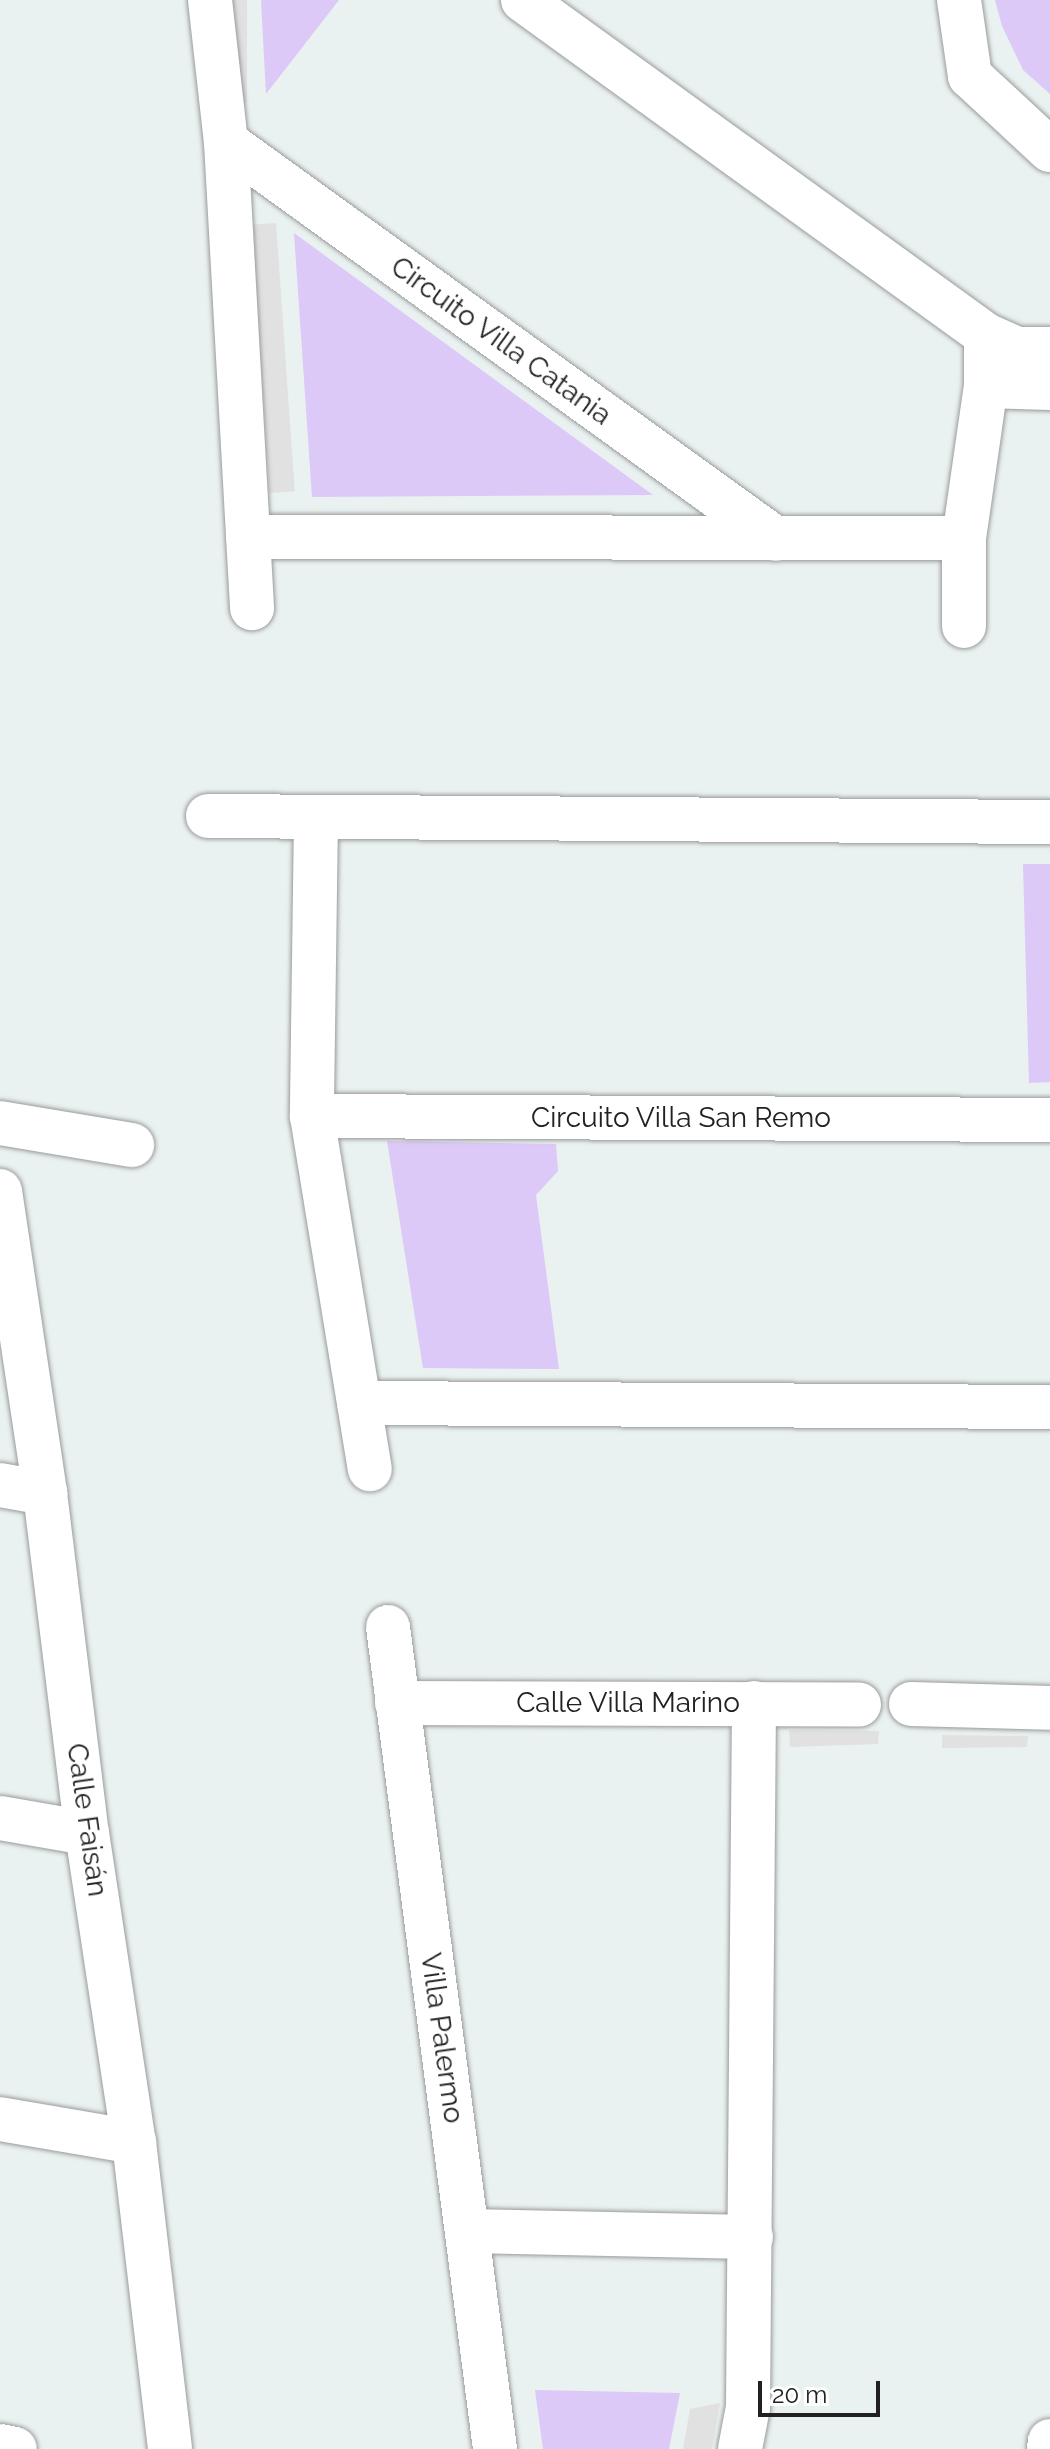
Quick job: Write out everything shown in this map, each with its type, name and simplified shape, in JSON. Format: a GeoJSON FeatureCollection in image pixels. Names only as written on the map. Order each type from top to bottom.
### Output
{"type":"FeatureCollection","features":[{"type":"Feature","properties":{"kind":"street"},"geometry":{"type":"LineString","coordinates":[[210,0],[226,142],[252,608]]}},
{"type":"Feature","properties":{"kind":"street"},"geometry":{"type":"LineString","coordinates":[[523,0],[986,335],[1018,349],[1050,349]]}},
{"type":"Feature","properties":{"kind":"street"},"geometry":{"type":"LineString","coordinates":[[959,0],[970,76],[1050,150]]}},
{"type":"Feature","properties":{"kind":"street","name":"Circuito Villa Catania"},"geometry":{"type":"LineString","coordinates":[[226,142],[776,539]]}},
{"type":"Feature","properties":{"kind":"street"},"geometry":{"type":"LineString","coordinates":[[964,626],[964,538],[986,386],[986,335]]}},
{"type":"Feature","properties":{"kind":"street"},"geometry":{"type":"LineString","coordinates":[[986,386],[1050,388]]}},
{"type":"Feature","properties":{"kind":"street"},"geometry":{"type":"LineString","coordinates":[[248,537],[964,538]]}},
{"type":"Feature","properties":{"kind":"street"},"geometry":{"type":"LineString","coordinates":[[208,816],[1050,822]]}},
{"type":"Feature","properties":{"kind":"street"},"geometry":{"type":"LineString","coordinates":[[316,817],[312,1116],[370,1469]]}},
{"type":"Feature","properties":{"kind":"street","name":"Circuito Villa San Remo"},"geometry":{"type":"LineString","coordinates":[[312,1116],[1050,1120]]}},
{"type":"Feature","properties":{"kind":"street"},"geometry":{"type":"LineString","coordinates":[[0,1123],[132,1145]]}},
{"type":"Feature","properties":{"kind":"street","name":"Calle Faisán"},"geometry":{"type":"LineString","coordinates":[[0,1191],[45,1493],[87,1833],[134,2142],[170,2449]]}},
{"type":"Feature","properties":{"kind":"street"},"geometry":{"type":"LineString","coordinates":[[359,1403],[1050,1407]]}},
{"type":"Feature","properties":{"kind":"street"},"geometry":{"type":"LineString","coordinates":[[0,1485],[45,1493]]}},
{"type":"Feature","properties":{"kind":"street","name":"Villa Palermo"},"geometry":{"type":"LineString","coordinates":[[388,1627],[495,2449]]}},
{"type":"Feature","properties":{"kind":"street","name":"Calle Villa Marino"},"geometry":{"type":"LineString","coordinates":[[397,1703],[859,1705]]}},
{"type":"Feature","properties":{"kind":"street"},"geometry":{"type":"LineString","coordinates":[[740,2449],[748,2407],[754,1703]]}},
{"type":"Feature","properties":{"kind":"street"},"geometry":{"type":"LineString","coordinates":[[911,1704],[1050,1708]]}},
{"type":"Feature","properties":{"kind":"street"},"geometry":{"type":"LineString","coordinates":[[0,1818],[87,1833]]}},
{"type":"Feature","properties":{"kind":"street"},"geometry":{"type":"LineString","coordinates":[[0,2119],[134,2142]]}},
{"type":"Feature","properties":{"kind":"street"},"geometry":{"type":"LineString","coordinates":[[467,2231],[751,2237]]}},
{"type":"Feature","properties":{"kind":"street"},"geometry":{"type":"LineString","coordinates":[[1049,2449],[1050,2441]]}},
{"type":"Feature","properties":{"kind":"street"},"geometry":{"type":"LineString","coordinates":[[0,2446],[15,2449]]}},
{"type":"Feature","properties":{"kind":"shaded area"},"geometry":{"type":"Polygon","coordinates":[[[224,0],[247,0],[247,103],[224,103],[224,0]]]}},
{"type":"Feature","properties":{"kind":"shaded area"},"geometry":{"type":"Polygon","coordinates":[[[261,0],[339,0],[266,94],[261,0]]]}},
{"type":"Feature","properties":{"kind":"shaded area"},"geometry":{"type":"Polygon","coordinates":[[[995,0],[1050,0],[1050,94],[1023,70],[1002,26],[995,0]]]}},
{"type":"Feature","properties":{"kind":"shaded area"},"geometry":{"type":"Polygon","coordinates":[[[276,223],[295,491],[270,493],[251,225],[276,223]]]}},
{"type":"Feature","properties":{"kind":"shaded area"},"geometry":{"type":"Polygon","coordinates":[[[294,233],[653,495],[312,497],[294,233]]]}},
{"type":"Feature","properties":{"kind":"shaded area"},"geometry":{"type":"Polygon","coordinates":[[[1023,864],[1050,864],[1050,1082],[1029,1083],[1023,864]]]}},
{"type":"Feature","properties":{"kind":"shaded area"},"geometry":{"type":"Polygon","coordinates":[[[387,1141],[556,1144],[558,1171],[536,1195],[559,1369],[423,1368],[387,1141]]]}},
{"type":"Feature","properties":{"kind":"shaded area"},"geometry":{"type":"Polygon","coordinates":[[[789,1730],[879,1731],[878,1744],[790,1747],[789,1730]]]}},
{"type":"Feature","properties":{"kind":"shaded area"},"geometry":{"type":"Polygon","coordinates":[[[942,1735],[1028,1736],[1027,1747],[942,1748],[942,1735]]]}},
{"type":"Feature","properties":{"kind":"shaded area"},"geometry":{"type":"Polygon","coordinates":[[[535,2390],[680,2393],[669,2449],[543,2449],[535,2390]]]}},
{"type":"Feature","properties":{"kind":"shaded area"},"geometry":{"type":"Polygon","coordinates":[[[720,2403],[712,2449],[683,2449],[690,2409],[720,2403]]]}}]}
